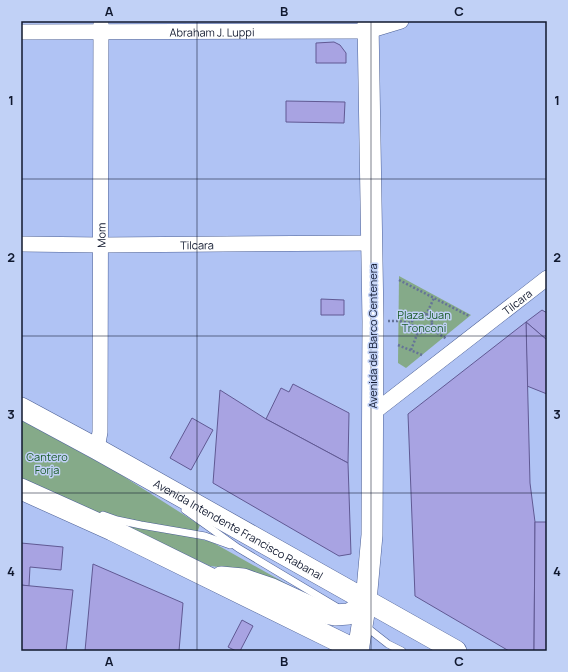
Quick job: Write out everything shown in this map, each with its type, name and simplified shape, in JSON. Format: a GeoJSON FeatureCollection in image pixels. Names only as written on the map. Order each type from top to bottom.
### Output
{"type":"FeatureCollection","features":[{"type":"Feature","properties":{"kind":"main road","name":"Avenida del Barco Centenera"},"geometry":{"type":"LineString","coordinates":[[358,651],[355,619],[366,601],[372,535],[373,321],[368,26]]}},
{"type":"Feature","properties":{"kind":"main road","name":"Avenida Intendente Francisco Rabanal"},"geometry":{"type":"LineString","coordinates":[[21,408],[105,453],[456,651]]}},
{"type":"Feature","properties":{"kind":"main road"},"geometry":{"type":"LineString","coordinates":[[21,489],[112,530],[358,651]]}},
{"type":"Feature","properties":{"kind":"main road"},"geometry":{"type":"LineString","coordinates":[[205,575],[243,579],[272,589],[324,613],[355,619]]}},
{"type":"Feature","properties":{"kind":"street","name":"Abraham J. Luppi"},"geometry":{"type":"LineString","coordinates":[[21,32],[101,27],[368,26],[401,21]]}},
{"type":"Feature","properties":{"kind":"street","name":"Mom"},"geometry":{"type":"LineString","coordinates":[[101,27],[100,432],[105,453]]}},
{"type":"Feature","properties":{"kind":"street","name":"Tilcara"},"geometry":{"type":"LineString","coordinates":[[21,244],[101,245],[372,243]]}},
{"type":"Feature","properties":{"kind":"street","name":"Tilcara"},"geometry":{"type":"LineString","coordinates":[[373,414],[454,349],[547,278]]}},
{"type":"Feature","properties":{"kind":"lane"},"geometry":{"type":"LineString","coordinates":[[105,453],[169,498]]}},
{"type":"Feature","properties":{"kind":"lane"},"geometry":{"type":"LineString","coordinates":[[21,486],[77,506]]}},
{"type":"Feature","properties":{"kind":"lane"},"geometry":{"type":"LineString","coordinates":[[182,507],[238,548],[355,619],[388,644],[402,651]]}},
{"type":"Feature","properties":{"kind":"lane"},"geometry":{"type":"LineString","coordinates":[[97,513],[117,520],[205,536],[238,548]]}},
{"type":"Feature","properties":{"kind":"path"},"geometry":{"type":"LineString","coordinates":[[399,280],[469,316]]}},
{"type":"Feature","properties":{"kind":"path"},"geometry":{"type":"LineString","coordinates":[[426,315],[434,298]]}},
{"type":"Feature","properties":{"kind":"path"},"geometry":{"type":"LineString","coordinates":[[422,313],[426,315],[432,322],[430,329],[425,333],[418,332],[413,329],[412,320],[416,315],[422,313]]}},
{"type":"Feature","properties":{"kind":"path"},"geometry":{"type":"LineString","coordinates":[[398,321],[412,323]]}},
{"type":"Feature","properties":{"kind":"path"},"geometry":{"type":"LineString","coordinates":[[430,329],[444,337]]}},
{"type":"Feature","properties":{"kind":"path"},"geometry":{"type":"LineString","coordinates":[[411,350],[418,332]]}},
{"type":"Feature","properties":{"kind":"path"},"geometry":{"type":"LineString","coordinates":[[398,344],[422,355]]}},
{"type":"Feature","properties":{"kind":"green space","name":"Plaza Juan Tronconi"},"geometry":{"type":"Polygon","coordinates":[[[399,276],[471,315],[406,368],[398,363],[399,276]]]}},
{"type":"Feature","properties":{"kind":"green space","name":"Cantero Forja"},"geometry":{"type":"Polygon","coordinates":[[[21,420],[115,471],[200,525],[195,538],[212,542],[319,602],[252,571],[210,566],[84,506],[21,478],[21,420]]]}},
{"type":"Feature","properties":{"kind":"building"},"geometry":{"type":"Polygon","coordinates":[[[334,42],[340,45],[346,53],[346,63],[316,63],[316,43],[334,42]]]}},
{"type":"Feature","properties":{"kind":"building"},"geometry":{"type":"Polygon","coordinates":[[[286,101],[345,102],[344,123],[286,122],[286,101]]]}},
{"type":"Feature","properties":{"kind":"building"},"geometry":{"type":"Polygon","coordinates":[[[321,299],[344,300],[344,315],[321,315],[321,299]]]}},
{"type":"Feature","properties":{"kind":"building"},"geometry":{"type":"Polygon","coordinates":[[[542,310],[547,313],[547,340],[526,322],[542,310]]]}},
{"type":"Feature","properties":{"kind":"building"},"geometry":{"type":"Polygon","coordinates":[[[526,322],[547,340],[547,394],[527,386],[526,322]]]}},
{"type":"Feature","properties":{"kind":"building"},"geometry":{"type":"Polygon","coordinates":[[[526,322],[530,483],[535,522],[534,651],[509,651],[415,596],[408,414],[526,322]]]}},
{"type":"Feature","properties":{"kind":"building"},"geometry":{"type":"Polygon","coordinates":[[[293,384],[349,413],[348,463],[266,419],[281,388],[289,392],[293,384]]]}},
{"type":"Feature","properties":{"kind":"building"},"geometry":{"type":"Polygon","coordinates":[[[220,390],[266,419],[348,463],[351,554],[339,556],[213,483],[220,390]]]}},
{"type":"Feature","properties":{"kind":"building"},"geometry":{"type":"Polygon","coordinates":[[[192,418],[213,430],[191,470],[170,458],[192,418]]]}},
{"type":"Feature","properties":{"kind":"building"},"geometry":{"type":"Polygon","coordinates":[[[535,522],[547,522],[547,651],[534,651],[535,522]]]}},
{"type":"Feature","properties":{"kind":"building"},"geometry":{"type":"Polygon","coordinates":[[[21,543],[63,547],[61,570],[30,567],[29,586],[21,585],[21,543]]]}},
{"type":"Feature","properties":{"kind":"building"},"geometry":{"type":"Polygon","coordinates":[[[93,564],[183,603],[179,651],[85,651],[93,564]]]}},
{"type":"Feature","properties":{"kind":"building"},"geometry":{"type":"Polygon","coordinates":[[[21,585],[73,590],[66,651],[21,651],[21,585]]]}},
{"type":"Feature","properties":{"kind":"building"},"geometry":{"type":"Polygon","coordinates":[[[242,620],[253,626],[240,651],[236,651],[228,647],[242,620]]]}}]}
